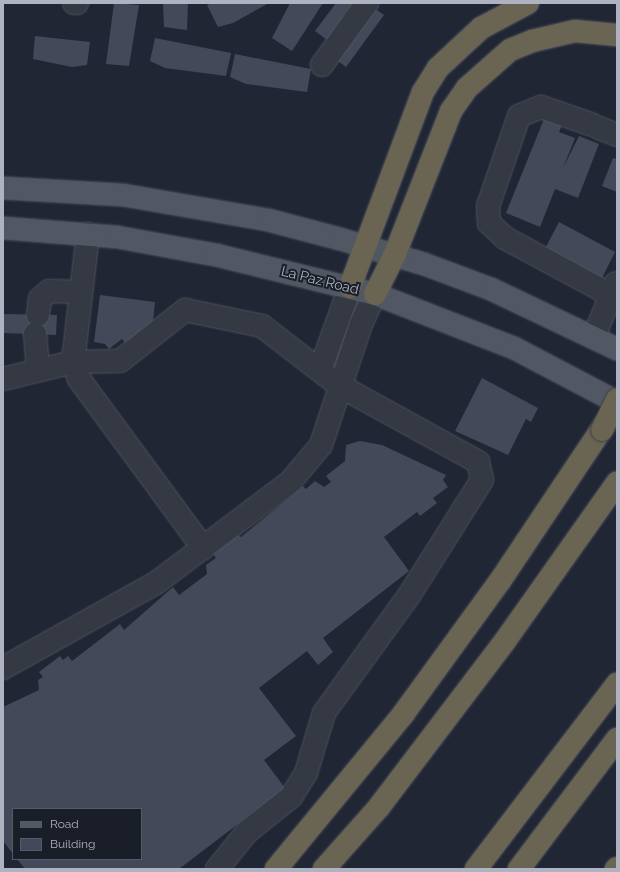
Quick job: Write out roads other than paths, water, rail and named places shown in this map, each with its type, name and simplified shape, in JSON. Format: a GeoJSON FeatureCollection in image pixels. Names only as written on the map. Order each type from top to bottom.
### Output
{"type":"FeatureCollection","features":[{"type":"Feature","properties":{"kind":"highway"},"geometry":{"type":"LineString","coordinates":[[350,287],[410,123],[438,68],[481,28],[528,3]]}},
{"type":"Feature","properties":{"kind":"highway"},"geometry":{"type":"LineString","coordinates":[[375,294],[395,254],[451,111],[467,88],[510,50],[532,41],[575,31],[617,35]]}},
{"type":"Feature","properties":{"kind":"highway"},"geometry":{"type":"LineString","coordinates":[[602,430],[617,401]]}},
{"type":"Feature","properties":{"kind":"highway"},"geometry":{"type":"LineString","coordinates":[[276,869],[404,713],[566,485],[617,406]]}},
{"type":"Feature","properties":{"kind":"highway"},"geometry":{"type":"LineString","coordinates":[[324,869],[383,801],[603,506],[617,482]]}},
{"type":"Feature","properties":{"kind":"highway"},"geometry":{"type":"LineString","coordinates":[[476,869],[617,684]]}},
{"type":"Feature","properties":{"kind":"highway"},"geometry":{"type":"LineString","coordinates":[[520,869],[617,740]]}},
{"type":"Feature","properties":{"kind":"main road"},"geometry":{"type":"LineString","coordinates":[[3,188],[124,195],[198,207],[365,246],[395,254],[491,289],[594,336],[617,349]]}},
{"type":"Feature","properties":{"kind":"main road","name":"La Paz Road"},"geometry":{"type":"LineString","coordinates":[[3,228],[88,234],[216,255],[375,294],[514,348],[617,401]]}},
{"type":"Feature","properties":{"kind":"street"},"geometry":{"type":"LineString","coordinates":[[322,65],[367,3]]}},
{"type":"Feature","properties":{"kind":"street"},"geometry":{"type":"LineString","coordinates":[[594,336],[614,288],[506,238],[489,223],[488,206],[519,116],[541,107],[603,129]]}},
{"type":"Feature","properties":{"kind":"street"},"geometry":{"type":"LineString","coordinates":[[88,234],[73,362],[79,379],[203,548]]}},
{"type":"Feature","properties":{"kind":"street"},"geometry":{"type":"LineString","coordinates":[[320,370],[350,287]]}},
{"type":"Feature","properties":{"kind":"street"},"geometry":{"type":"LineString","coordinates":[[38,370],[36,325],[40,299],[49,291],[81,292]]}},
{"type":"Feature","properties":{"kind":"street"},"geometry":{"type":"LineString","coordinates":[[4,664],[156,583],[290,482],[321,445],[333,416],[340,386],[375,294]]}},
{"type":"Feature","properties":{"kind":"street"},"geometry":{"type":"LineString","coordinates":[[3,379],[73,362],[120,361],[185,310],[262,326],[340,386],[478,462],[482,480],[410,594],[324,714],[306,773],[291,797],[247,832],[217,869]]}}]}
